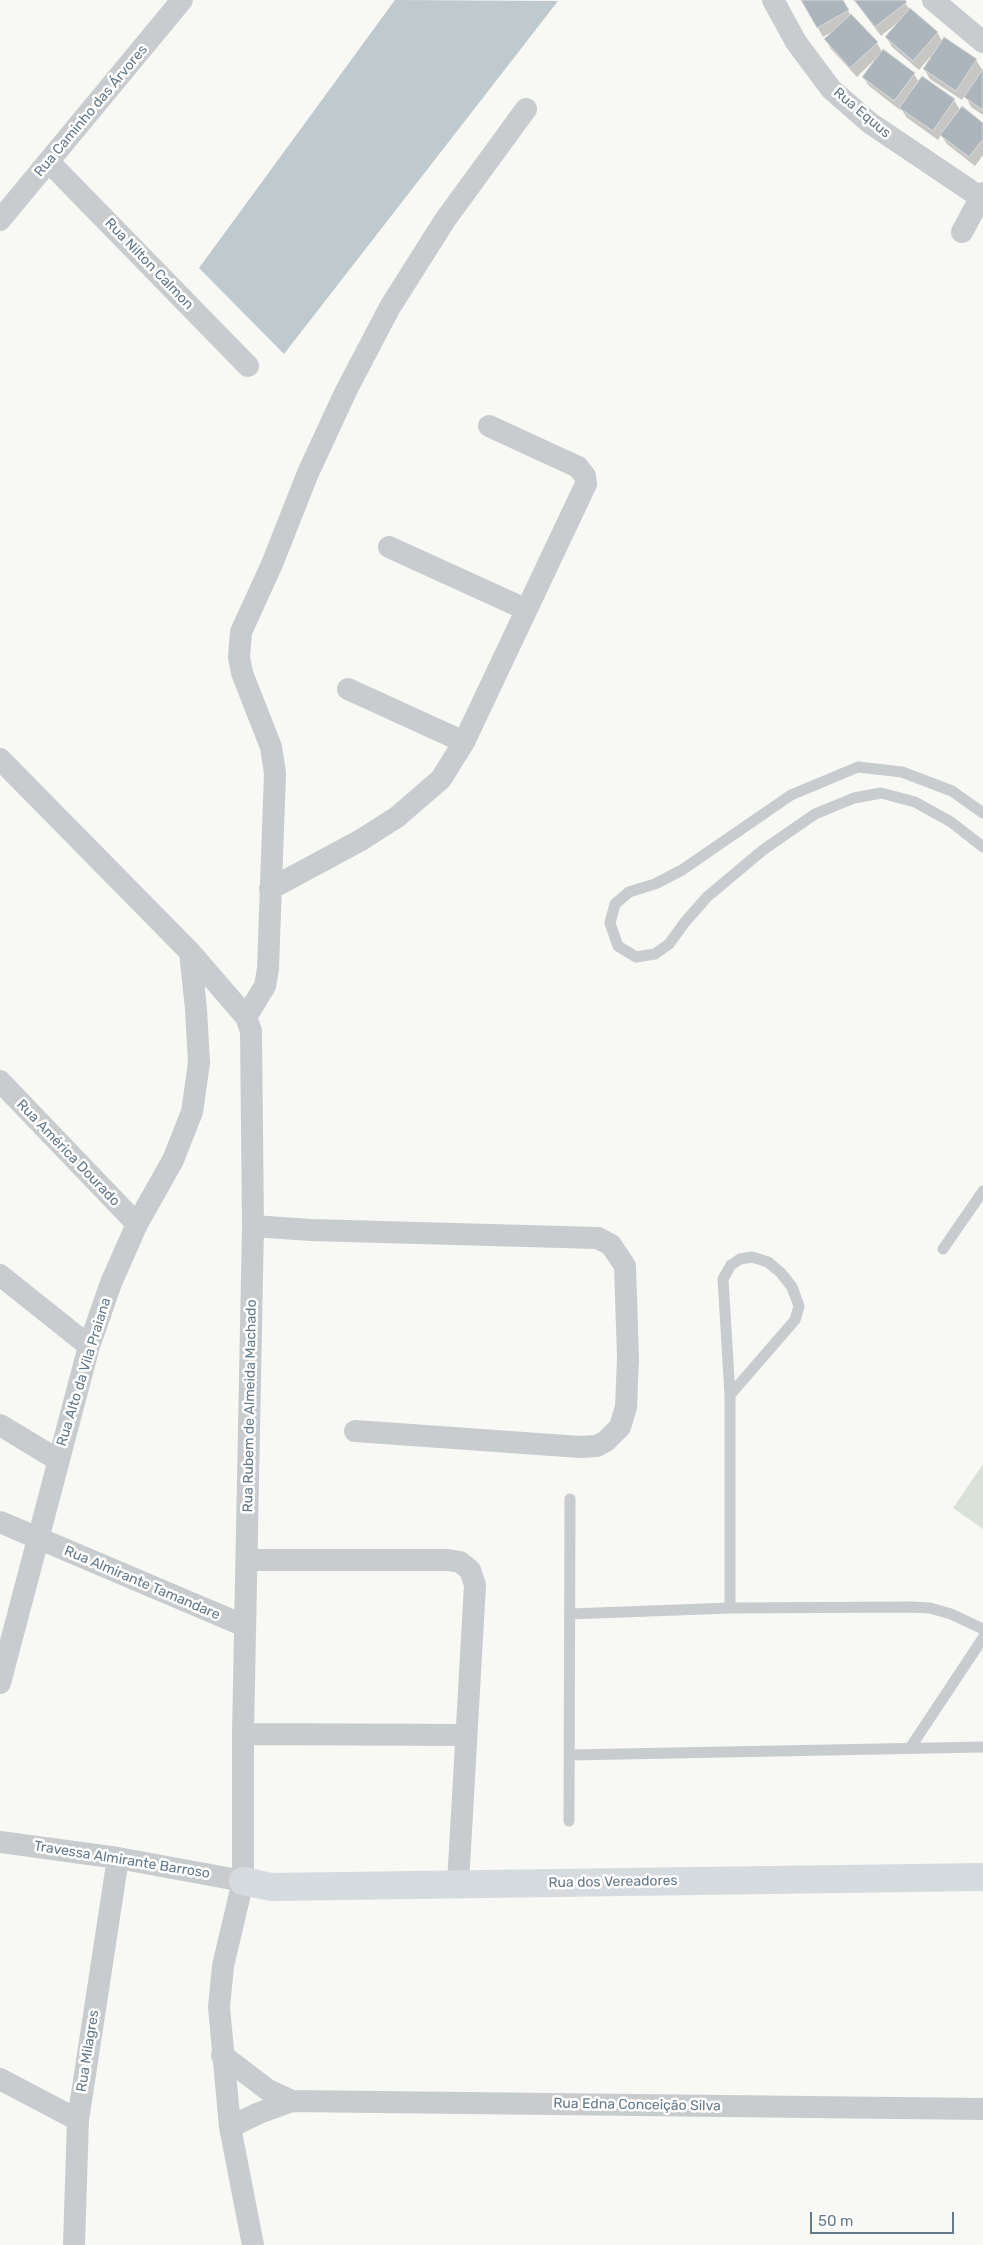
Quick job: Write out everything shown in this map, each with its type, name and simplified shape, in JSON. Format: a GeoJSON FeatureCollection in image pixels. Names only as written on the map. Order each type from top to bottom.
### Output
{"type":"FeatureCollection","features":[{"type":"Feature","properties":{"kind":"street","name":"Rua Caminho das Árvores"},"geometry":{"type":"LineString","coordinates":[[0,220],[182,0]]}},
{"type":"Feature","properties":{"kind":"street","name":"Rua Equus"},"geometry":{"type":"LineString","coordinates":[[773,0],[796,42],[831,89],[870,123],[914,154],[982,195]]}},
{"type":"Feature","properties":{"kind":"street"},"geometry":{"type":"LineString","coordinates":[[933,0],[983,42]]}},
{"type":"Feature","properties":{"kind":"street"},"geometry":{"type":"LineString","coordinates":[[246,1017],[265,986],[268,969],[275,773],[271,747],[242,673],[239,657],[241,632],[346,391],[390,307],[445,220],[526,109]]}},
{"type":"Feature","properties":{"kind":"street","name":"Rua Nilton Calmon"},"geometry":{"type":"LineString","coordinates":[[49,162],[248,366]]}},
{"type":"Feature","properties":{"kind":"street"},"geometry":{"type":"LineString","coordinates":[[962,232],[982,195]]}},
{"type":"Feature","properties":{"kind":"street"},"geometry":{"type":"LineString","coordinates":[[270,889],[362,840],[397,817],[441,779],[464,742],[525,609],[586,484],[585,476],[578,467],[489,426]]}},
{"type":"Feature","properties":{"kind":"street"},"geometry":{"type":"LineString","coordinates":[[389,548],[525,609]]}},
{"type":"Feature","properties":{"kind":"street"},"geometry":{"type":"LineString","coordinates":[[348,689],[464,742]]}},
{"type":"Feature","properties":{"kind":"street","name":"Rua Rubem de Almeida Machado"},"geometry":{"type":"LineString","coordinates":[[0,759],[190,952],[246,1017],[251,1032],[253,1226],[246,1626],[242,1734],[243,1881],[223,1966],[219,2007],[230,2127],[253,2245]]}},
{"type":"Feature","properties":{"kind":"street","name":"Rua Alto da Vila Praiana"},"geometry":{"type":"LineString","coordinates":[[0,1683],[3,1656],[38,1539],[89,1346],[111,1283],[137,1224],[173,1160],[192,1112],[197,1091],[199,1062],[190,952]]}},
{"type":"Feature","properties":{"kind":"street","name":"Rua América Dourado"},"geometry":{"type":"LineString","coordinates":[[0,1081],[137,1224]]}},
{"type":"Feature","properties":{"kind":"street"},"geometry":{"type":"LineString","coordinates":[[253,1226],[311,1230],[598,1238],[611,1245],[625,1266],[628,1358],[626,1407],[620,1427],[606,1441],[597,1446],[580,1447],[355,1431]]}},
{"type":"Feature","properties":{"kind":"street"},"geometry":{"type":"LineString","coordinates":[[0,1275],[89,1346]]}},
{"type":"Feature","properties":{"kind":"street"},"geometry":{"type":"LineString","coordinates":[[0,1425],[58,1460]]}},
{"type":"Feature","properties":{"kind":"street","name":"Rua Almirante Tamandare"},"geometry":{"type":"LineString","coordinates":[[0,1522],[246,1626]]}},
{"type":"Feature","properties":{"kind":"street"},"geometry":{"type":"LineString","coordinates":[[247,1560],[448,1560],[460,1562],[470,1570],[475,1585],[458,1884]]}},
{"type":"Feature","properties":{"kind":"street"},"geometry":{"type":"LineString","coordinates":[[242,1734],[465,1735]]}},
{"type":"Feature","properties":{"kind":"street","name":"Travessa Almirante Barroso"},"geometry":{"type":"LineString","coordinates":[[0,1842],[118,1858],[243,1881]]}},
{"type":"Feature","properties":{"kind":"street","name":"Rua Milagres"},"geometry":{"type":"LineString","coordinates":[[74,2245],[78,2120],[118,1858]]}},
{"type":"Feature","properties":{"kind":"street","name":"Rua dos Vereadores"},"geometry":{"type":"LineString","coordinates":[[243,1881],[272,1887],[983,1877]]}},
{"type":"Feature","properties":{"kind":"street","name":"Rua Edna Conceição Silva"},"geometry":{"type":"LineString","coordinates":[[222,2056],[268,2090],[292,2101]]}},
{"type":"Feature","properties":{"kind":"street"},"geometry":{"type":"LineString","coordinates":[[0,2079],[78,2120]]}},
{"type":"Feature","properties":{"kind":"street","name":"Rua Edna Conceição Silva"},"geometry":{"type":"LineString","coordinates":[[230,2127],[259,2113],[292,2101],[983,2109]]}},
{"type":"Feature","properties":{"kind":"lane"},"geometry":{"type":"LineString","coordinates":[[983,813],[952,791],[902,772],[858,767],[792,794],[682,870],[655,884],[629,892],[615,904],[610,923],[618,946],[636,957],[656,954],[669,944],[707,897],[762,850],[815,814],[854,798],[881,793],[915,802],[951,822],[983,847]]}},
{"type":"Feature","properties":{"kind":"lane"},"geometry":{"type":"LineString","coordinates":[[943,1249],[983,1191]]}},
{"type":"Feature","properties":{"kind":"lane"},"geometry":{"type":"LineString","coordinates":[[730,1395],[795,1320],[799,1306],[792,1287],[781,1272],[768,1262],[752,1257],[740,1259],[731,1265],[723,1279],[730,1395],[730,1608]]}},
{"type":"Feature","properties":{"kind":"lane"},"geometry":{"type":"LineString","coordinates":[[569,1821],[570,1499]]}},
{"type":"Feature","properties":{"kind":"lane"},"geometry":{"type":"LineString","coordinates":[[570,1614],[730,1608],[930,1608],[951,1614],[983,1629]]}},
{"type":"Feature","properties":{"kind":"lane"},"geometry":{"type":"LineString","coordinates":[[910,1748],[983,1638]]}},
{"type":"Feature","properties":{"kind":"lane"},"geometry":{"type":"LineString","coordinates":[[570,1755],[983,1747]]}},
{"type":"Feature","properties":{"kind":"shaded area"},"geometry":{"type":"Polygon","coordinates":[[[395,0],[558,1],[284,354],[199,268],[395,0]]]}},
{"type":"Feature","properties":{"kind":"shaded area"},"geometry":{"type":"Polygon","coordinates":[[[983,1464],[983,1529],[953,1508],[983,1464]]]}},
{"type":"Feature","properties":{"kind":"building"},"geometry":{"type":"Polygon","coordinates":[[[801,0],[843,0],[849,10],[817,28],[801,0]]]}},
{"type":"Feature","properties":{"kind":"building"},"geometry":{"type":"Polygon","coordinates":[[[854,0],[905,0],[907,2],[875,27],[854,0]]]}},
{"type":"Feature","properties":{"kind":"building"},"geometry":{"type":"Polygon","coordinates":[[[910,8],[938,32],[913,61],[885,37],[910,8]]]}},
{"type":"Feature","properties":{"kind":"building"},"geometry":{"type":"Polygon","coordinates":[[[851,14],[878,42],[850,68],[824,39],[851,14]]]}},
{"type":"Feature","properties":{"kind":"building"},"geometry":{"type":"Polygon","coordinates":[[[944,37],[977,59],[956,91],[923,69],[944,37]]]}},
{"type":"Feature","properties":{"kind":"building"},"geometry":{"type":"Polygon","coordinates":[[[883,49],[915,73],[894,101],[862,77],[883,49]]]}},
{"type":"Feature","properties":{"kind":"building"},"geometry":{"type":"Polygon","coordinates":[[[983,69],[983,110],[964,97],[983,69]]]}},
{"type":"Feature","properties":{"kind":"building"},"geometry":{"type":"Polygon","coordinates":[[[922,76],[955,99],[933,131],[899,108],[922,76]]]}},
{"type":"Feature","properties":{"kind":"building"},"geometry":{"type":"Polygon","coordinates":[[[962,106],[983,123],[983,139],[969,157],[940,135],[962,106]]]}}]}
